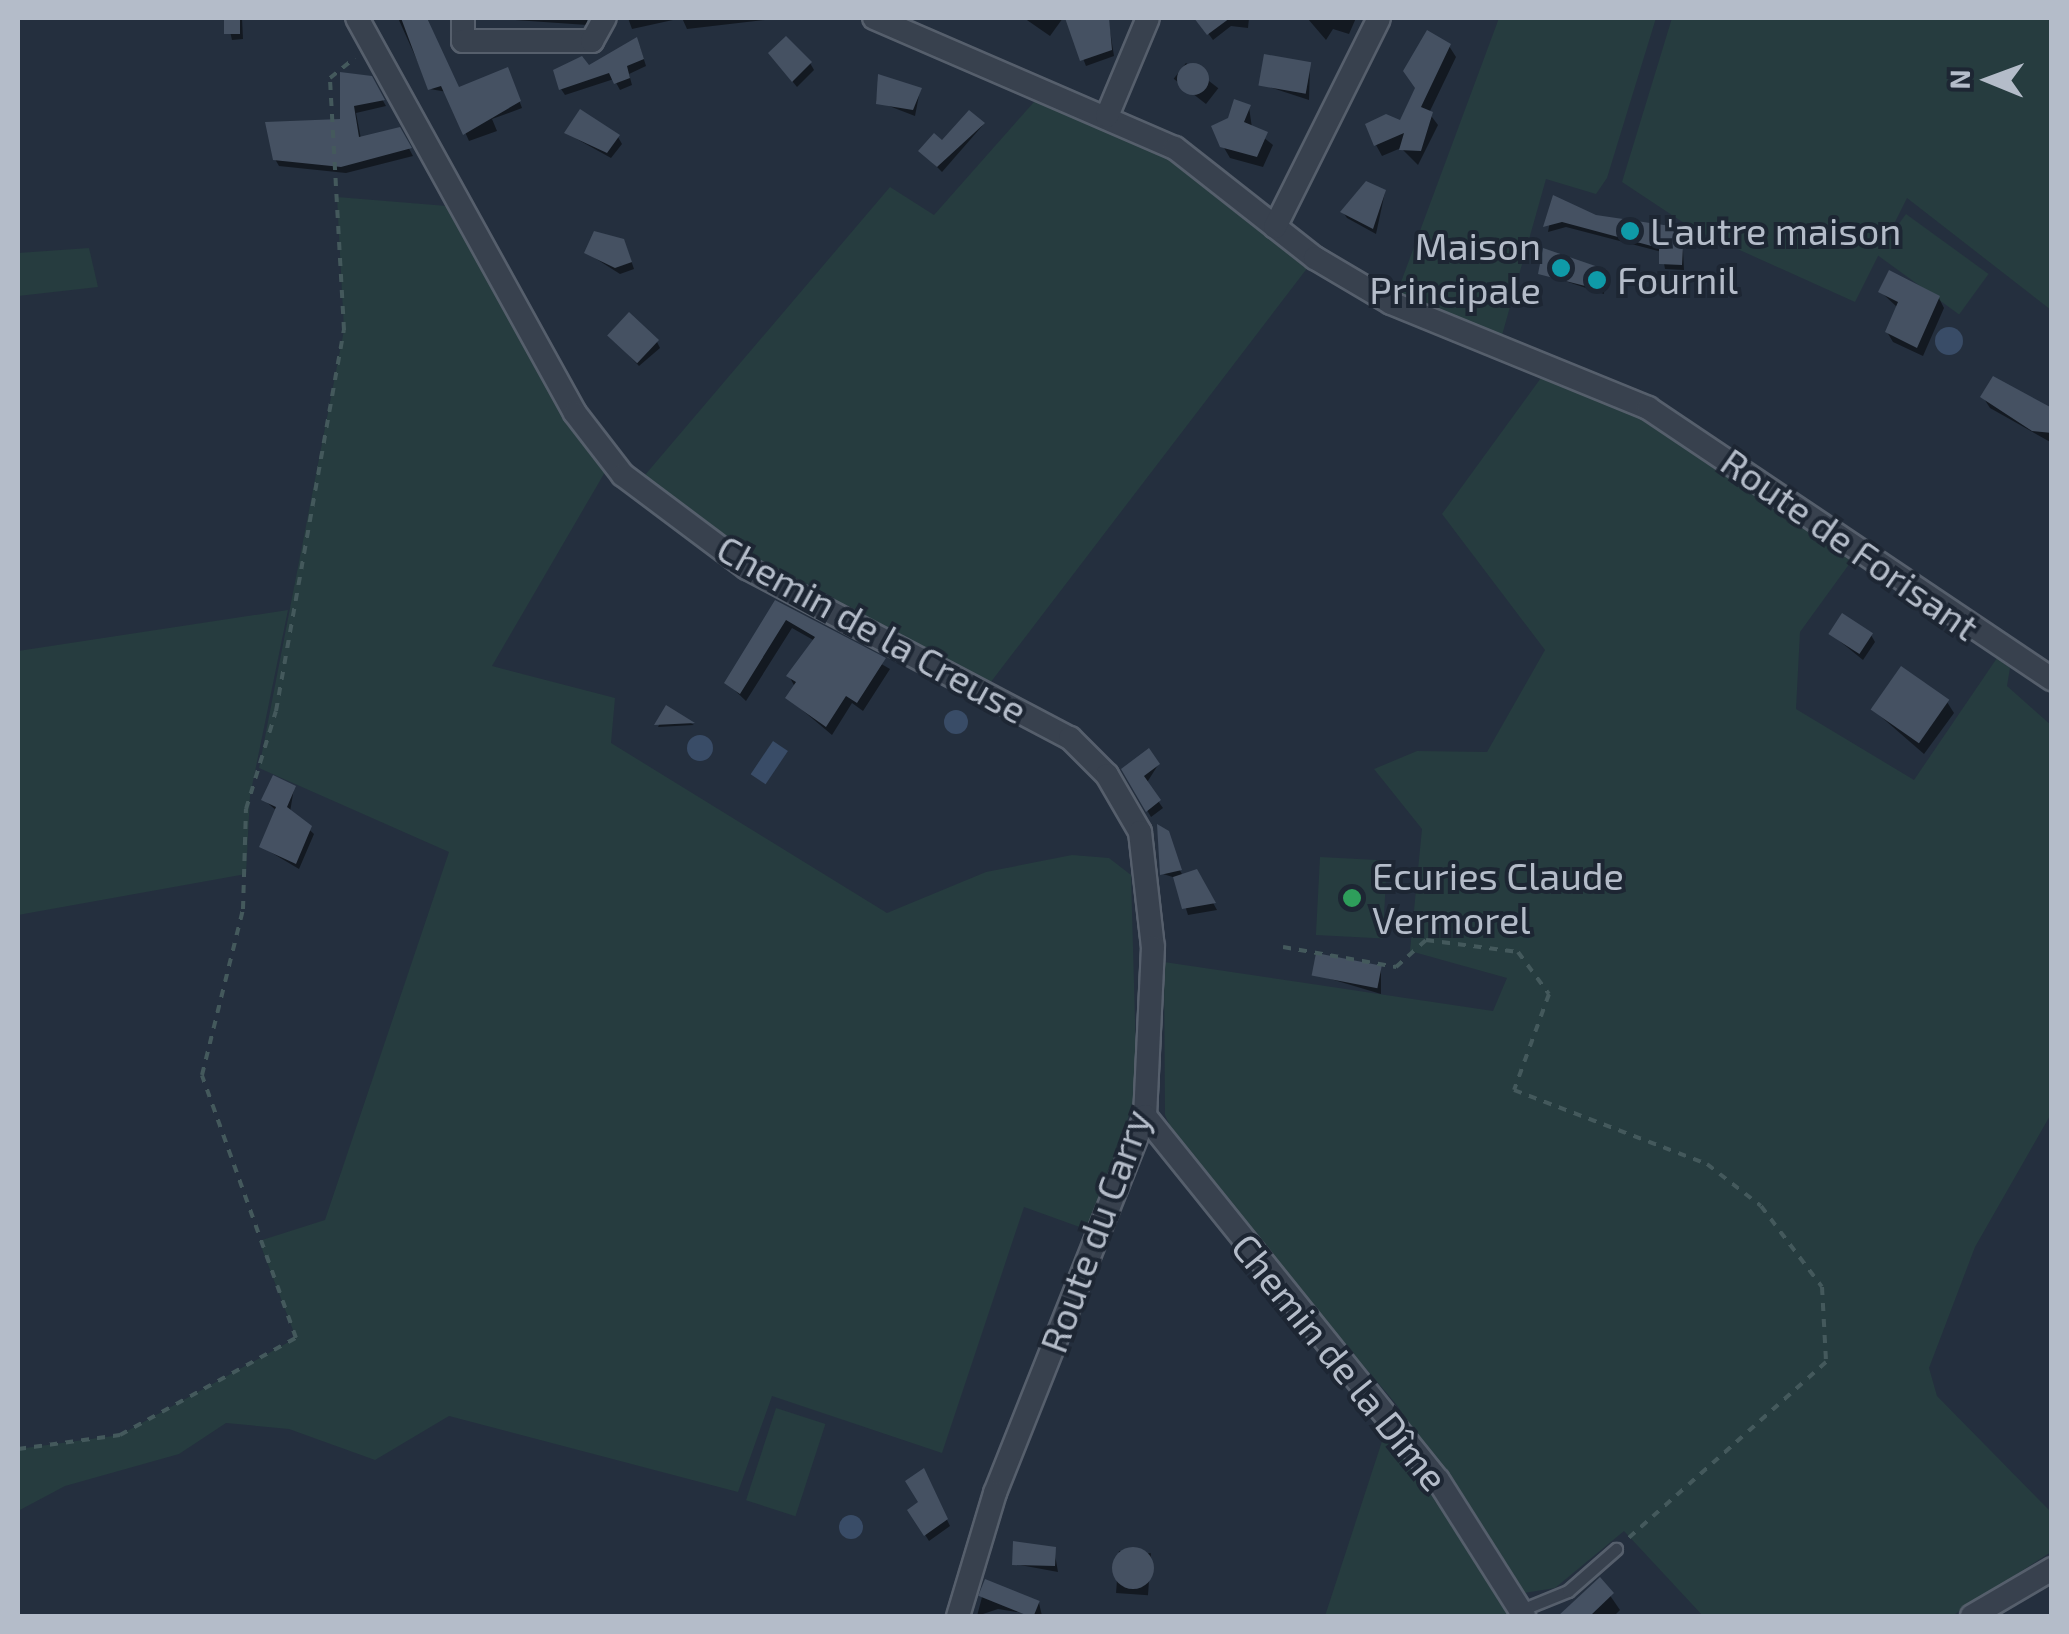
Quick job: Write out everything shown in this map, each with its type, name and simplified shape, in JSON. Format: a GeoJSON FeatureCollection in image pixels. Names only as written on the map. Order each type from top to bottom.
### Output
{"type":"FeatureCollection","features":[{"type":"Feature","properties":{"kind":"street","name":"Chemin de la Creuse"},"geometry":{"type":"LineString","coordinates":[[356,18],[362,42],[575,414],[623,475],[747,568],[1070,738],[1107,775],[1140,832]]}},
{"type":"Feature","properties":{"kind":"street"},"geometry":{"type":"LineString","coordinates":[[463,18],[463,42],[592,41],[605,18]]}},
{"type":"Feature","properties":{"kind":"street","name":"Route de Forisant"},"geometry":{"type":"LineString","coordinates":[[874,18],[1175,148],[1274,227],[1476,345],[1648,408],[2052,679]]}},
{"type":"Feature","properties":{"kind":"street"},"geometry":{"type":"LineString","coordinates":[[1107,116],[1148,18]]}},
{"type":"Feature","properties":{"kind":"street"},"geometry":{"type":"LineString","coordinates":[[1274,227],[1378,18]]}},
{"type":"Feature","properties":{"kind":"street","name":"Route du Carry"},"geometry":{"type":"LineString","coordinates":[[958,1616],[995,1493],[1145,1116],[1152,947],[1140,832]]}},
{"type":"Feature","properties":{"kind":"street","name":"Chemin de la Dîme"},"geometry":{"type":"LineString","coordinates":[[1145,1116],[1438,1480],[1523,1614]]}},
{"type":"Feature","properties":{"kind":"street"},"geometry":{"type":"LineString","coordinates":[[1972,1616],[2052,1569]]}},
{"type":"Feature","properties":{"kind":"lane"},"geometry":{"type":"LineString","coordinates":[[1523,1614],[1568,1592],[1616,1548]]}},
{"type":"Feature","properties":{"kind":"path"},"geometry":{"type":"LineString","coordinates":[[18,1449],[120,1434],[296,1338],[202,1075],[243,910],[246,809],[276,711],[344,330],[330,78],[362,42]]}},
{"type":"Feature","properties":{"kind":"path"},"geometry":{"type":"LineString","coordinates":[[1283,947],[1396,968],[1426,940],[1518,952],[1549,994],[1514,1090],[1718,1171],[1761,1206],[1822,1287],[1826,1362],[1616,1548]]}},
{"type":"Feature","properties":{"kind":"green space"},"geometry":{"type":"Polygon","coordinates":[[[1499,18],[1656,18],[1607,178],[1596,194],[1546,179],[1497,353],[1383,298],[1401,282],[1499,18]]]}},
{"type":"Feature","properties":{"kind":"green space"},"geometry":{"type":"Polygon","coordinates":[[[1672,18],[2051,18],[2051,310],[1907,198],[1855,302],[1693,229],[1622,182],[1672,18]]]}},
{"type":"Feature","properties":{"kind":"green space"},"geometry":{"type":"Polygon","coordinates":[[[1042,93],[1175,148],[1315,258],[984,691],[747,568],[623,475],[645,475],[890,187],[934,215],[1042,93]]]}},
{"type":"Feature","properties":{"kind":"green space"},"geometry":{"type":"Polygon","coordinates":[[[337,197],[459,207],[612,460],[492,666],[615,698],[611,743],[887,913],[986,872],[1072,855],[1109,858],[1131,875],[1137,1093],[1088,1230],[1024,1207],[942,1453],[772,1396],[738,1492],[449,1416],[375,1460],[289,1429],[226,1423],[179,1454],[65,1486],[18,1511],[18,1449],[120,1435],[296,1338],[259,1241],[325,1220],[449,852],[259,768],[344,330],[337,197]]]}},
{"type":"Feature","properties":{"kind":"green space"},"geometry":{"type":"Polygon","coordinates":[[[1906,214],[1989,274],[1959,314],[1877,254],[1906,214]]]}},
{"type":"Feature","properties":{"kind":"green space"},"geometry":{"type":"Polygon","coordinates":[[[89,248],[98,287],[18,296],[18,253],[89,248]]]}},
{"type":"Feature","properties":{"kind":"green space"},"geometry":{"type":"Polygon","coordinates":[[[1546,371],[1648,408],[1858,552],[1800,632],[1796,709],[1914,780],[1997,658],[2010,668],[2007,686],[2051,725],[2051,1114],[1975,1247],[1929,1368],[1937,1396],[2051,1512],[2051,1552],[1952,1616],[1703,1616],[1624,1531],[1555,1588],[1524,1593],[1396,1404],[1183,1154],[1165,1115],[1164,962],[1493,1011],[1507,978],[1410,951],[1422,829],[1374,769],[1417,751],[1487,752],[1545,650],[1442,514],[1546,371]]]}},
{"type":"Feature","properties":{"kind":"green space"},"geometry":{"type":"Polygon","coordinates":[[[288,610],[250,796],[246,874],[18,915],[18,651],[288,610]]]}},
{"type":"Feature","properties":{"kind":"green space","name":"Ecuries Claude Vermorel"},"geometry":{"type":"Polygon","coordinates":[[[1320,857],[1387,861],[1383,938],[1316,935],[1320,857]]]}},
{"type":"Feature","properties":{"kind":"green space"},"geometry":{"type":"Polygon","coordinates":[[[776,1408],[825,1424],[795,1516],[746,1500],[776,1408]]]}},
{"type":"Feature","properties":{"kind":"green space"},"geometry":{"type":"Polygon","coordinates":[[[1386,1429],[1500,1596],[1513,1616],[1325,1616],[1386,1429]]]}},
{"type":"Feature","properties":{"kind":"water"},"geometry":{"type":"Polygon","coordinates":[[[1949,327],[1959,331],[1963,341],[1959,351],[1949,355],[1939,351],[1935,341],[1939,331],[1949,327]]]}},
{"type":"Feature","properties":{"kind":"water"},"geometry":{"type":"Polygon","coordinates":[[[956,710],[968,722],[956,734],[944,722],[956,710]]]}},
{"type":"Feature","properties":{"kind":"water"},"geometry":{"type":"Polygon","coordinates":[[[700,735],[710,738],[710,758],[700,761],[690,758],[687,748],[690,738],[700,735]]]}},
{"type":"Feature","properties":{"kind":"water"},"geometry":{"type":"Polygon","coordinates":[[[773,741],[788,751],[766,784],[751,774],[773,741]]]}},
{"type":"Feature","properties":{"kind":"water"},"geometry":{"type":"Polygon","coordinates":[[[851,1515],[860,1518],[860,1536],[851,1539],[842,1536],[839,1527],[842,1518],[851,1515]]]}},
{"type":"Feature","properties":{"kind":"building"},"geometry":{"type":"Polygon","coordinates":[[[224,18],[240,18],[240,34],[224,34],[224,18]]]}},
{"type":"Feature","properties":{"kind":"building"},"geometry":{"type":"Polygon","coordinates":[[[401,18],[427,18],[459,87],[508,67],[521,101],[463,135],[441,86],[428,90],[401,18]]]}},
{"type":"Feature","properties":{"kind":"building"},"geometry":{"type":"Polygon","coordinates":[[[1065,18],[1109,18],[1112,50],[1080,61],[1065,18]]]}},
{"type":"Feature","properties":{"kind":"building"},"geometry":{"type":"Polygon","coordinates":[[[1194,18],[1230,18],[1207,35],[1194,18]]]}},
{"type":"Feature","properties":{"kind":"building"},"geometry":{"type":"Polygon","coordinates":[[[1427,30],[1451,44],[1421,107],[1433,112],[1421,151],[1399,150],[1404,133],[1374,146],[1365,124],[1386,114],[1400,120],[1415,88],[1403,71],[1427,30]]]}},
{"type":"Feature","properties":{"kind":"building"},"geometry":{"type":"Polygon","coordinates":[[[786,36],[812,62],[792,82],[768,53],[786,36]]]}},
{"type":"Feature","properties":{"kind":"building"},"geometry":{"type":"Polygon","coordinates":[[[637,37],[644,59],[627,66],[630,78],[614,84],[609,73],[559,90],[553,70],[582,56],[589,65],[637,37]]]}},
{"type":"Feature","properties":{"kind":"building"},"geometry":{"type":"Polygon","coordinates":[[[1264,54],[1311,62],[1306,94],[1258,86],[1264,54]]]}},
{"type":"Feature","properties":{"kind":"building"},"geometry":{"type":"Polygon","coordinates":[[[1193,63],[1205,67],[1209,79],[1205,91],[1193,95],[1181,91],[1177,79],[1181,67],[1193,63]]]}},
{"type":"Feature","properties":{"kind":"building"},"geometry":{"type":"Polygon","coordinates":[[[340,72],[372,76],[385,100],[354,106],[359,137],[400,127],[412,148],[341,167],[273,160],[265,122],[340,119],[340,72]]]}},
{"type":"Feature","properties":{"kind":"building"},"geometry":{"type":"Polygon","coordinates":[[[878,74],[922,88],[913,110],[876,104],[878,74]]]}},
{"type":"Feature","properties":{"kind":"building"},"geometry":{"type":"Polygon","coordinates":[[[1234,99],[1251,105],[1244,122],[1268,132],[1257,157],[1220,147],[1211,126],[1228,118],[1234,99]]]}},
{"type":"Feature","properties":{"kind":"building"},"geometry":{"type":"Polygon","coordinates":[[[580,109],[620,135],[607,153],[564,133],[580,109]]]}},
{"type":"Feature","properties":{"kind":"building"},"geometry":{"type":"Polygon","coordinates":[[[969,110],[985,123],[937,167],[918,151],[934,133],[942,140],[969,110]]]}},
{"type":"Feature","properties":{"kind":"building"},"geometry":{"type":"Polygon","coordinates":[[[1366,181],[1386,190],[1373,229],[1340,212],[1366,181]]]}},
{"type":"Feature","properties":{"kind":"building"},"geometry":{"type":"Polygon","coordinates":[[[1553,195],[1596,215],[1684,228],[1682,265],[1659,264],[1659,248],[1562,222],[1543,227],[1553,195]]]}},
{"type":"Feature","properties":{"kind":"building"},"geometry":{"type":"Polygon","coordinates":[[[594,231],[624,239],[632,262],[615,268],[584,253],[594,231]]]}},
{"type":"Feature","properties":{"kind":"building","name":"Maison Principale"},"geometry":{"type":"Polygon","coordinates":[[[1543,248],[1607,270],[1601,290],[1538,274],[1543,248]]]}},
{"type":"Feature","properties":{"kind":"building"},"geometry":{"type":"Polygon","coordinates":[[[1889,270],[1940,296],[1917,348],[1885,332],[1898,302],[1878,292],[1889,270]]]}},
{"type":"Feature","properties":{"kind":"building"},"geometry":{"type":"Polygon","coordinates":[[[629,312],[659,340],[637,363],[607,335],[629,312]]]}},
{"type":"Feature","properties":{"kind":"building"},"geometry":{"type":"Polygon","coordinates":[[[1993,376],[2052,408],[2052,433],[2032,431],[1980,397],[1993,376]]]}},
{"type":"Feature","properties":{"kind":"building"},"geometry":{"type":"Polygon","coordinates":[[[775,600],[886,658],[857,703],[846,696],[826,727],[785,698],[796,682],[786,676],[815,637],[786,620],[740,694],[724,683],[775,600]]]}},
{"type":"Feature","properties":{"kind":"building"},"geometry":{"type":"Polygon","coordinates":[[[1842,613],[1873,633],[1859,654],[1828,634],[1842,613]]]}},
{"type":"Feature","properties":{"kind":"building"},"geometry":{"type":"Polygon","coordinates":[[[1901,666],[1949,700],[1919,743],[1871,709],[1901,666]]]}},
{"type":"Feature","properties":{"kind":"building"},"geometry":{"type":"Polygon","coordinates":[[[666,705],[695,723],[654,725],[666,705]]]}},
{"type":"Feature","properties":{"kind":"building"},"geometry":{"type":"Polygon","coordinates":[[[1149,748],[1160,764],[1144,776],[1161,800],[1146,812],[1121,769],[1149,748]]]}},
{"type":"Feature","properties":{"kind":"building"},"geometry":{"type":"Polygon","coordinates":[[[273,775],[296,786],[287,807],[312,826],[296,864],[259,847],[276,807],[261,800],[273,775]]]}},
{"type":"Feature","properties":{"kind":"building"},"geometry":{"type":"Polygon","coordinates":[[[1157,824],[1169,831],[1182,870],[1160,875],[1157,824]]]}},
{"type":"Feature","properties":{"kind":"building"},"geometry":{"type":"Polygon","coordinates":[[[1197,869],[1216,903],[1182,909],[1173,877],[1197,869]]]}},
{"type":"Feature","properties":{"kind":"building","name":"Ecuries Claude Vermorel"},"geometry":{"type":"Polygon","coordinates":[[[1316,953],[1382,966],[1377,988],[1312,976],[1316,953]]]}},
{"type":"Feature","properties":{"kind":"building"},"geometry":{"type":"Polygon","coordinates":[[[924,1468],[948,1519],[924,1536],[907,1510],[918,1502],[905,1481],[924,1468]]]}},
{"type":"Feature","properties":{"kind":"building"},"geometry":{"type":"Polygon","coordinates":[[[1013,1541],[1056,1547],[1055,1566],[1012,1565],[1013,1541]]]}},
{"type":"Feature","properties":{"kind":"building"},"geometry":{"type":"Polygon","coordinates":[[[1133,1547],[1148,1553],[1154,1568],[1148,1583],[1133,1589],[1118,1583],[1112,1568],[1118,1553],[1133,1547]]]}},
{"type":"Feature","properties":{"kind":"building"},"geometry":{"type":"Polygon","coordinates":[[[1600,1577],[1614,1593],[1590,1616],[1558,1616],[1600,1577]]]}},
{"type":"Feature","properties":{"kind":"building"},"geometry":{"type":"Polygon","coordinates":[[[985,1579],[1040,1601],[1034,1616],[1029,1616],[978,1596],[985,1579]]]}},
{"type":"Feature","properties":{"kind":"place","name":"L'autre maison"},"geometry":{"type":"Point","coordinates":[1630,231]}},
{"type":"Feature","properties":{"kind":"place","name":"Maison Principale"},"geometry":{"type":"Point","coordinates":[1561,268]}},
{"type":"Feature","properties":{"kind":"place","name":"Fournil"},"geometry":{"type":"Point","coordinates":[1597,280]}},
{"type":"Feature","properties":{"kind":"place","name":"Ecuries Claude Vermorel"},"geometry":{"type":"Point","coordinates":[1352,898]}}]}
